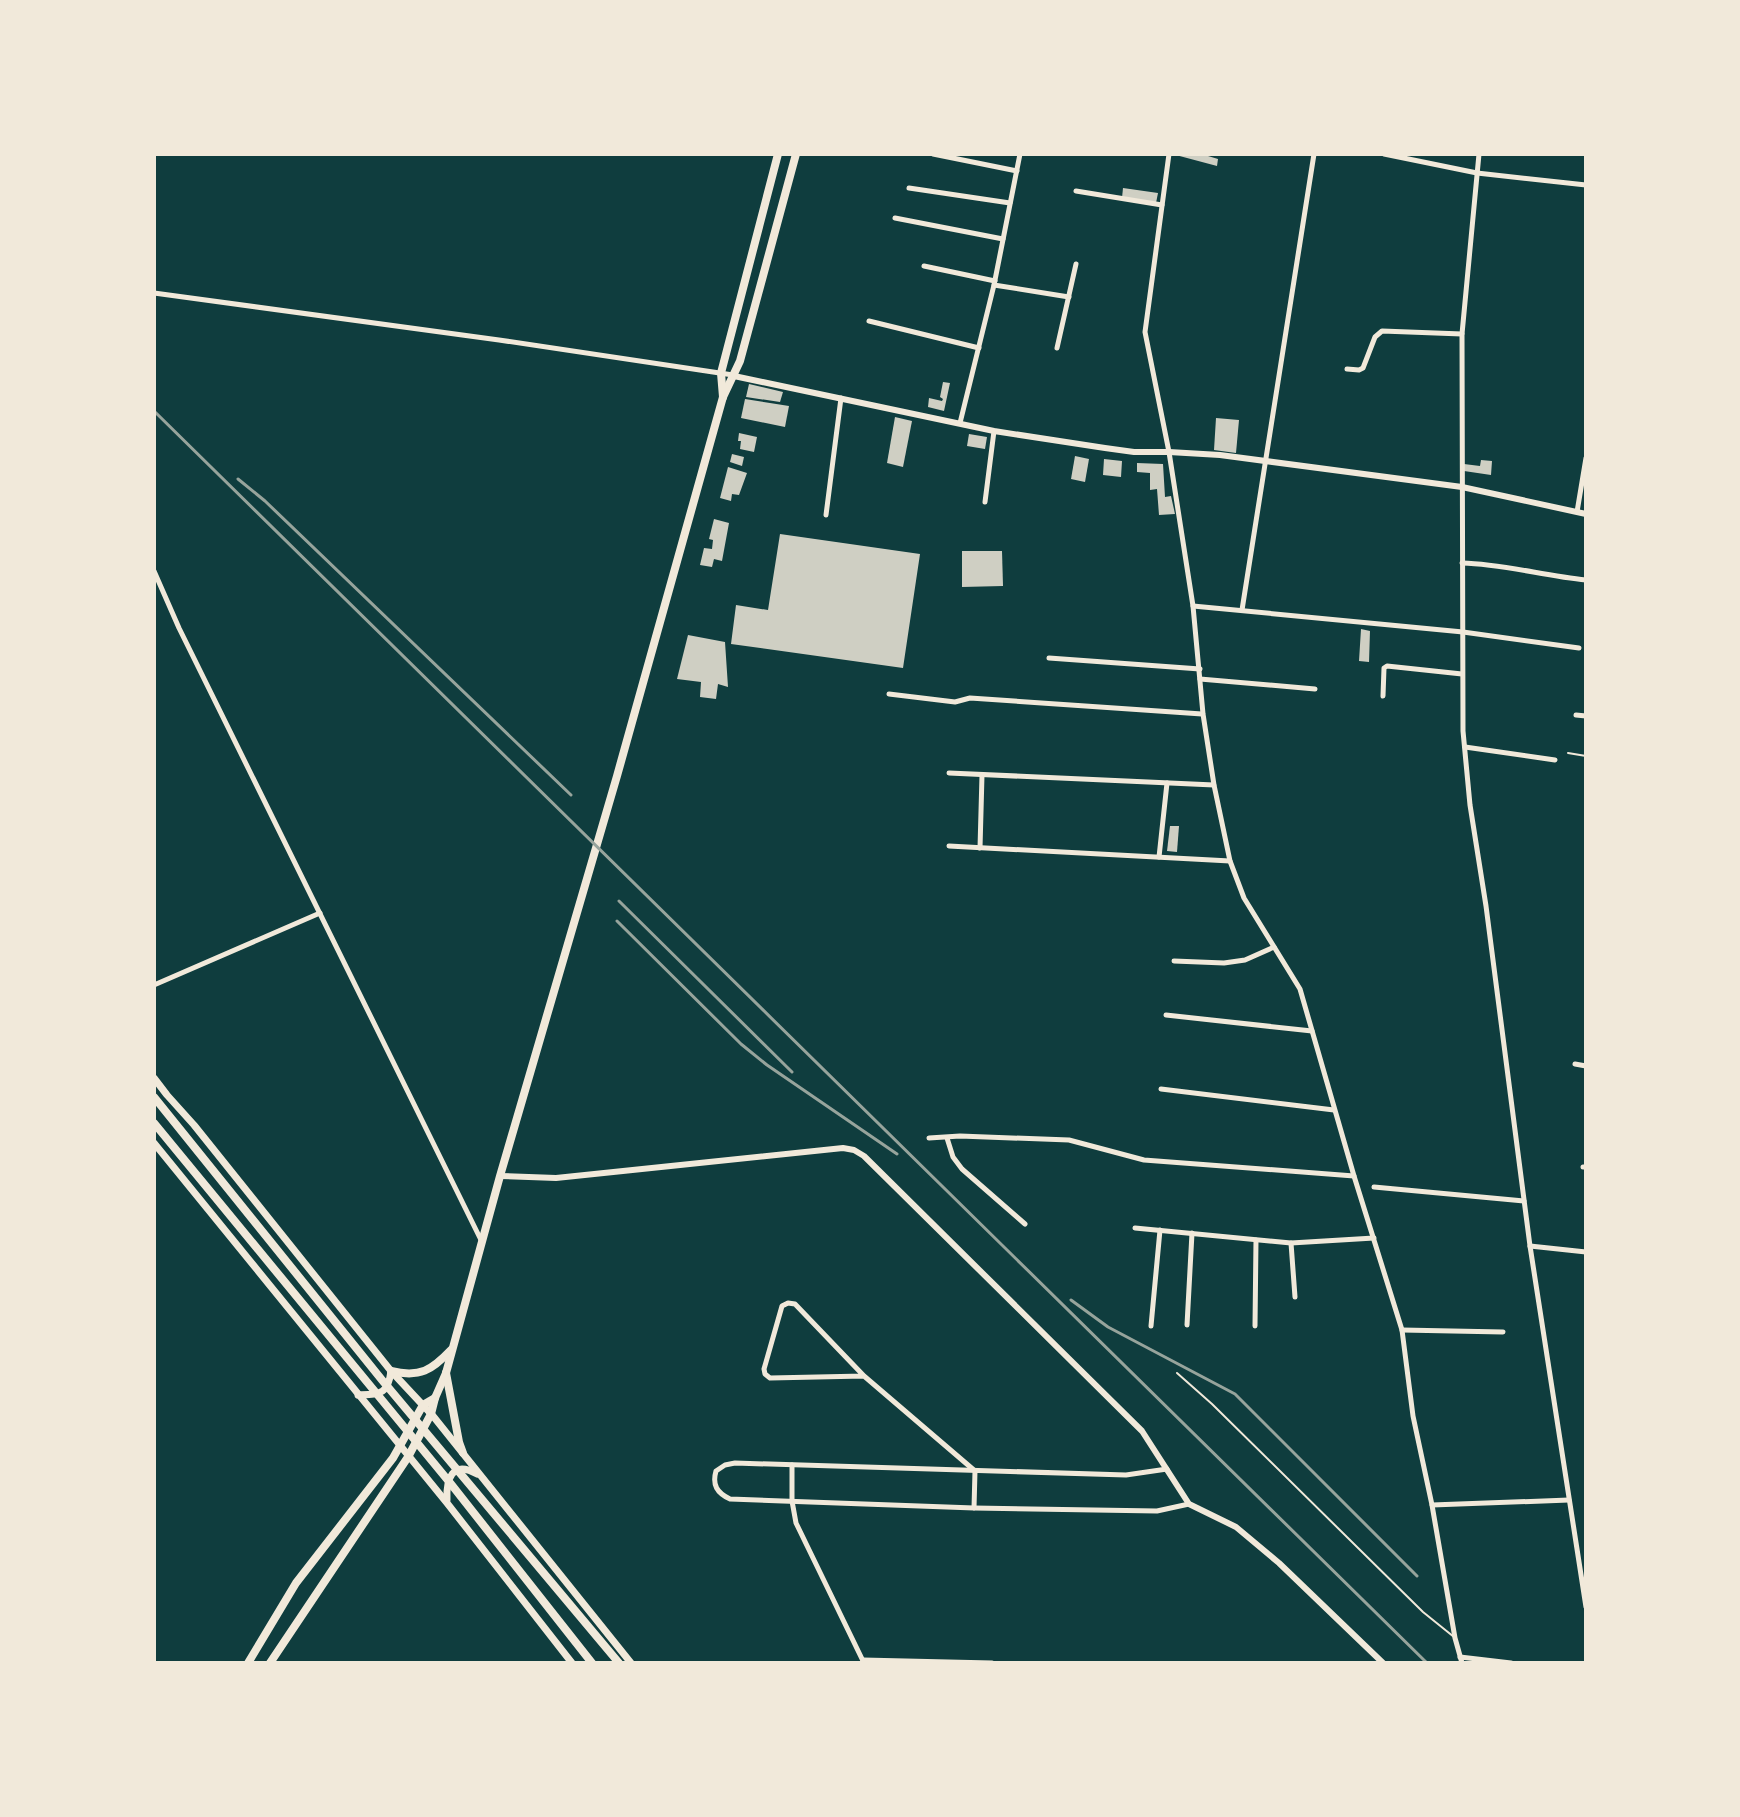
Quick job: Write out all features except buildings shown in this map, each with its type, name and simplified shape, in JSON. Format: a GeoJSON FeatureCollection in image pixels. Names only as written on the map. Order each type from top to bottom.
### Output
{"type":"FeatureCollection","features":[{"type":"Feature","properties":{"kind":"main road"},"geometry":{"type":"LineString","coordinates":[[723,397],[721,373],[778,154]]}},
{"type":"Feature","properties":{"kind":"main road"},"geometry":{"type":"LineString","coordinates":[[270,1663],[408,1457],[431,1414],[446,1373],[723,397],[740,361],[796,154]]}},
{"type":"Feature","properties":{"kind":"main road"},"geometry":{"type":"LineString","coordinates":[[154,1078],[391,1371],[463,1453],[631,1663]]}},
{"type":"Feature","properties":{"kind":"main road"},"geometry":{"type":"LineString","coordinates":[[154,1097],[382,1380],[619,1663]]}},
{"type":"Feature","properties":{"kind":"main road"},"geometry":{"type":"LineString","coordinates":[[154,1123],[451,1484],[592,1663]]}},
{"type":"Feature","properties":{"kind":"main road"},"geometry":{"type":"LineString","coordinates":[[154,1143],[447,1503],[572,1663]]}},
{"type":"Feature","properties":{"kind":"main road"},"geometry":{"type":"LineString","coordinates":[[391,1371],[406,1375],[425,1371],[452,1349]]}},
{"type":"Feature","properties":{"kind":"main road"},"geometry":{"type":"LineString","coordinates":[[358,1395],[384,1391],[390,1383],[391,1371]]}},
{"type":"Feature","properties":{"kind":"main road"},"geometry":{"type":"LineString","coordinates":[[446,1373],[463,1453]]}},
{"type":"Feature","properties":{"kind":"main road"},"geometry":{"type":"LineString","coordinates":[[248,1663],[296,1583],[401,1447],[423,1405],[435,1398]]}},
{"type":"Feature","properties":{"kind":"main road"},"geometry":{"type":"LineString","coordinates":[[447,1503],[447,1482],[453,1472],[469,1469],[482,1477]]}},
{"type":"Feature","properties":{"kind":"street"},"geometry":{"type":"LineString","coordinates":[[933,154],[1017,171]]}},
{"type":"Feature","properties":{"kind":"street"},"geometry":{"type":"LineString","coordinates":[[960,423],[994,283],[1020,154]]}},
{"type":"Feature","properties":{"kind":"street"},"geometry":{"type":"LineString","coordinates":[[1169,154],[1145,332],[1169,452],[1193,606],[1203,714],[1230,861],[1244,898],[1300,989],[1402,1330],[1413,1416],[1461,1660],[1511,1663]]}},
{"type":"Feature","properties":{"kind":"street"},"geometry":{"type":"LineString","coordinates":[[1242,610],[1314,154]]}},
{"type":"Feature","properties":{"kind":"street"},"geometry":{"type":"LineString","coordinates":[[1384,154],[1477,173],[1586,185]]}},
{"type":"Feature","properties":{"kind":"street"},"geometry":{"type":"LineString","coordinates":[[1479,154],[1462,334],[1465,747],[1470,805],[1530,1246],[1586,1607]]}},
{"type":"Feature","properties":{"kind":"street"},"geometry":{"type":"LineString","coordinates":[[909,188],[1010,203]]}},
{"type":"Feature","properties":{"kind":"street"},"geometry":{"type":"LineString","coordinates":[[1076,191],[1162,205]]}},
{"type":"Feature","properties":{"kind":"street"},"geometry":{"type":"LineString","coordinates":[[895,218],[1003,239]]}},
{"type":"Feature","properties":{"kind":"street"},"geometry":{"type":"LineString","coordinates":[[1057,348],[1076,264]]}},
{"type":"Feature","properties":{"kind":"street"},"geometry":{"type":"LineString","coordinates":[[924,266],[1069,297]]}},
{"type":"Feature","properties":{"kind":"street"},"geometry":{"type":"LineString","coordinates":[[154,293],[721,373],[994,431],[1134,452],[1265,461],[1462,487],[1586,514]]}},
{"type":"Feature","properties":{"kind":"street"},"geometry":{"type":"LineString","coordinates":[[869,321],[979,348]]}},
{"type":"Feature","properties":{"kind":"street"},"geometry":{"type":"LineString","coordinates":[[1347,369],[1363,368],[1375,337],[1382,331],[1462,334]]}},
{"type":"Feature","properties":{"kind":"street"},"geometry":{"type":"LineString","coordinates":[[826,515],[841,398]]}},
{"type":"Feature","properties":{"kind":"street"},"geometry":{"type":"LineString","coordinates":[[985,502],[994,431]]}},
{"type":"Feature","properties":{"kind":"street"},"geometry":{"type":"LineString","coordinates":[[1577,512],[1586,458]]}},
{"type":"Feature","properties":{"kind":"street"},"geometry":{"type":"LineString","coordinates":[[1462,563],[1489,563],[1586,580]]}},
{"type":"Feature","properties":{"kind":"street"},"geometry":{"type":"LineString","coordinates":[[154,571],[179,628],[482,1243]]}},
{"type":"Feature","properties":{"kind":"street"},"geometry":{"type":"LineString","coordinates":[[1193,606],[1463,632],[1579,648]]}},
{"type":"Feature","properties":{"kind":"street"},"geometry":{"type":"LineString","coordinates":[[1049,658],[1200,669]]}},
{"type":"Feature","properties":{"kind":"street"},"geometry":{"type":"LineString","coordinates":[[1383,696],[1384,668],[1393,665],[1463,674]]}},
{"type":"Feature","properties":{"kind":"street"},"geometry":{"type":"LineString","coordinates":[[1200,679],[1315,689]]}},
{"type":"Feature","properties":{"kind":"street"},"geometry":{"type":"LineString","coordinates":[[889,694],[955,702],[970,698],[1203,714]]}},
{"type":"Feature","properties":{"kind":"street"},"geometry":{"type":"LineString","coordinates":[[1576,715],[1586,716]]}},
{"type":"Feature","properties":{"kind":"street"},"geometry":{"type":"LineString","coordinates":[[1465,747],[1555,760]]}},
{"type":"Feature","properties":{"kind":"street"},"geometry":{"type":"LineString","coordinates":[[949,773],[1214,785]]}},
{"type":"Feature","properties":{"kind":"street"},"geometry":{"type":"LineString","coordinates":[[980,848],[982,775]]}},
{"type":"Feature","properties":{"kind":"street"},"geometry":{"type":"LineString","coordinates":[[1159,857],[1167,783]]}},
{"type":"Feature","properties":{"kind":"street"},"geometry":{"type":"LineString","coordinates":[[949,846],[1230,861]]}},
{"type":"Feature","properties":{"kind":"street"},"geometry":{"type":"LineString","coordinates":[[154,985],[320,913]]}},
{"type":"Feature","properties":{"kind":"street"},"geometry":{"type":"LineString","coordinates":[[1174,961],[1224,963],[1245,960],[1274,947]]}},
{"type":"Feature","properties":{"kind":"street"},"geometry":{"type":"LineString","coordinates":[[1166,1015],[1312,1031]]}},
{"type":"Feature","properties":{"kind":"street"},"geometry":{"type":"LineString","coordinates":[[1575,1064],[1586,1066]]}},
{"type":"Feature","properties":{"kind":"street"},"geometry":{"type":"LineString","coordinates":[[1161,1089],[1334,1110]]}},
{"type":"Feature","properties":{"kind":"street"},"geometry":{"type":"LineString","coordinates":[[929,1138],[960,1136],[1069,1140],[1144,1160],[1354,1176]]}},
{"type":"Feature","properties":{"kind":"street"},"geometry":{"type":"LineString","coordinates":[[947,1138],[953,1157],[962,1169],[1025,1224]]}},
{"type":"Feature","properties":{"kind":"street"},"geometry":{"type":"LineString","coordinates":[[500,1176],[556,1178],[843,1148],[854,1150],[864,1156],[1142,1431],[1189,1504],[1236,1527],[1279,1563],[1383,1663]]}},
{"type":"Feature","properties":{"kind":"street"},"geometry":{"type":"LineString","coordinates":[[1374,1187],[1525,1201]]}},
{"type":"Feature","properties":{"kind":"street"},"geometry":{"type":"LineString","coordinates":[[1135,1228],[1291,1243],[1374,1238]]}},
{"type":"Feature","properties":{"kind":"street"},"geometry":{"type":"LineString","coordinates":[[1151,1326],[1160,1230]]}},
{"type":"Feature","properties":{"kind":"street"},"geometry":{"type":"LineString","coordinates":[[1187,1325],[1192,1233]]}},
{"type":"Feature","properties":{"kind":"street"},"geometry":{"type":"LineString","coordinates":[[1255,1326],[1256,1240]]}},
{"type":"Feature","properties":{"kind":"street"},"geometry":{"type":"LineString","coordinates":[[1291,1243],[1295,1297]]}},
{"type":"Feature","properties":{"kind":"street"},"geometry":{"type":"LineString","coordinates":[[1530,1246],[1586,1252]]}},
{"type":"Feature","properties":{"kind":"street"},"geometry":{"type":"LineString","coordinates":[[864,1376],[767,1376],[764,1369],[782,1306],[795,1304],[864,1376],[975,1471]]}},
{"type":"Feature","properties":{"kind":"street"},"geometry":{"type":"LineString","coordinates":[[1402,1330],[1503,1332]]}},
{"type":"Feature","properties":{"kind":"street"},"geometry":{"type":"LineString","coordinates":[[1167,1469],[1126,1475],[735,1463],[716,1471],[714,1479],[720,1494],[730,1499],[1157,1511],[1189,1504]]}},
{"type":"Feature","properties":{"kind":"street"},"geometry":{"type":"LineString","coordinates":[[792,1465],[792,1501],[796,1523],[864,1662],[992,1663]]}},
{"type":"Feature","properties":{"kind":"street"},"geometry":{"type":"LineString","coordinates":[[974,1508],[975,1471]]}},
{"type":"Feature","properties":{"kind":"street"},"geometry":{"type":"LineString","coordinates":[[1432,1505],[1569,1500]]}},
{"type":"Feature","properties":{"kind":"lane"},"geometry":{"type":"LineString","coordinates":[[1568,753],[1586,756]]}},
{"type":"Feature","properties":{"kind":"lane"},"geometry":{"type":"LineString","coordinates":[[1177,1373],[1423,1612],[1455,1638]]}},
{"type":"Feature","properties":{"kind":"railway"},"geometry":{"type":"LineString","coordinates":[[154,411],[1427,1663]]}},
{"type":"Feature","properties":{"kind":"railway"},"geometry":{"type":"LineString","coordinates":[[238,479],[265,501],[571,795]]}},
{"type":"Feature","properties":{"kind":"railway"},"geometry":{"type":"LineString","coordinates":[[619,901],[792,1072]]}},
{"type":"Feature","properties":{"kind":"railway"},"geometry":{"type":"LineString","coordinates":[[617,921],[741,1044],[897,1154]]}},
{"type":"Feature","properties":{"kind":"railway"},"geometry":{"type":"LineString","coordinates":[[1071,1300],[1108,1327],[1235,1394],[1417,1576]]}}]}
